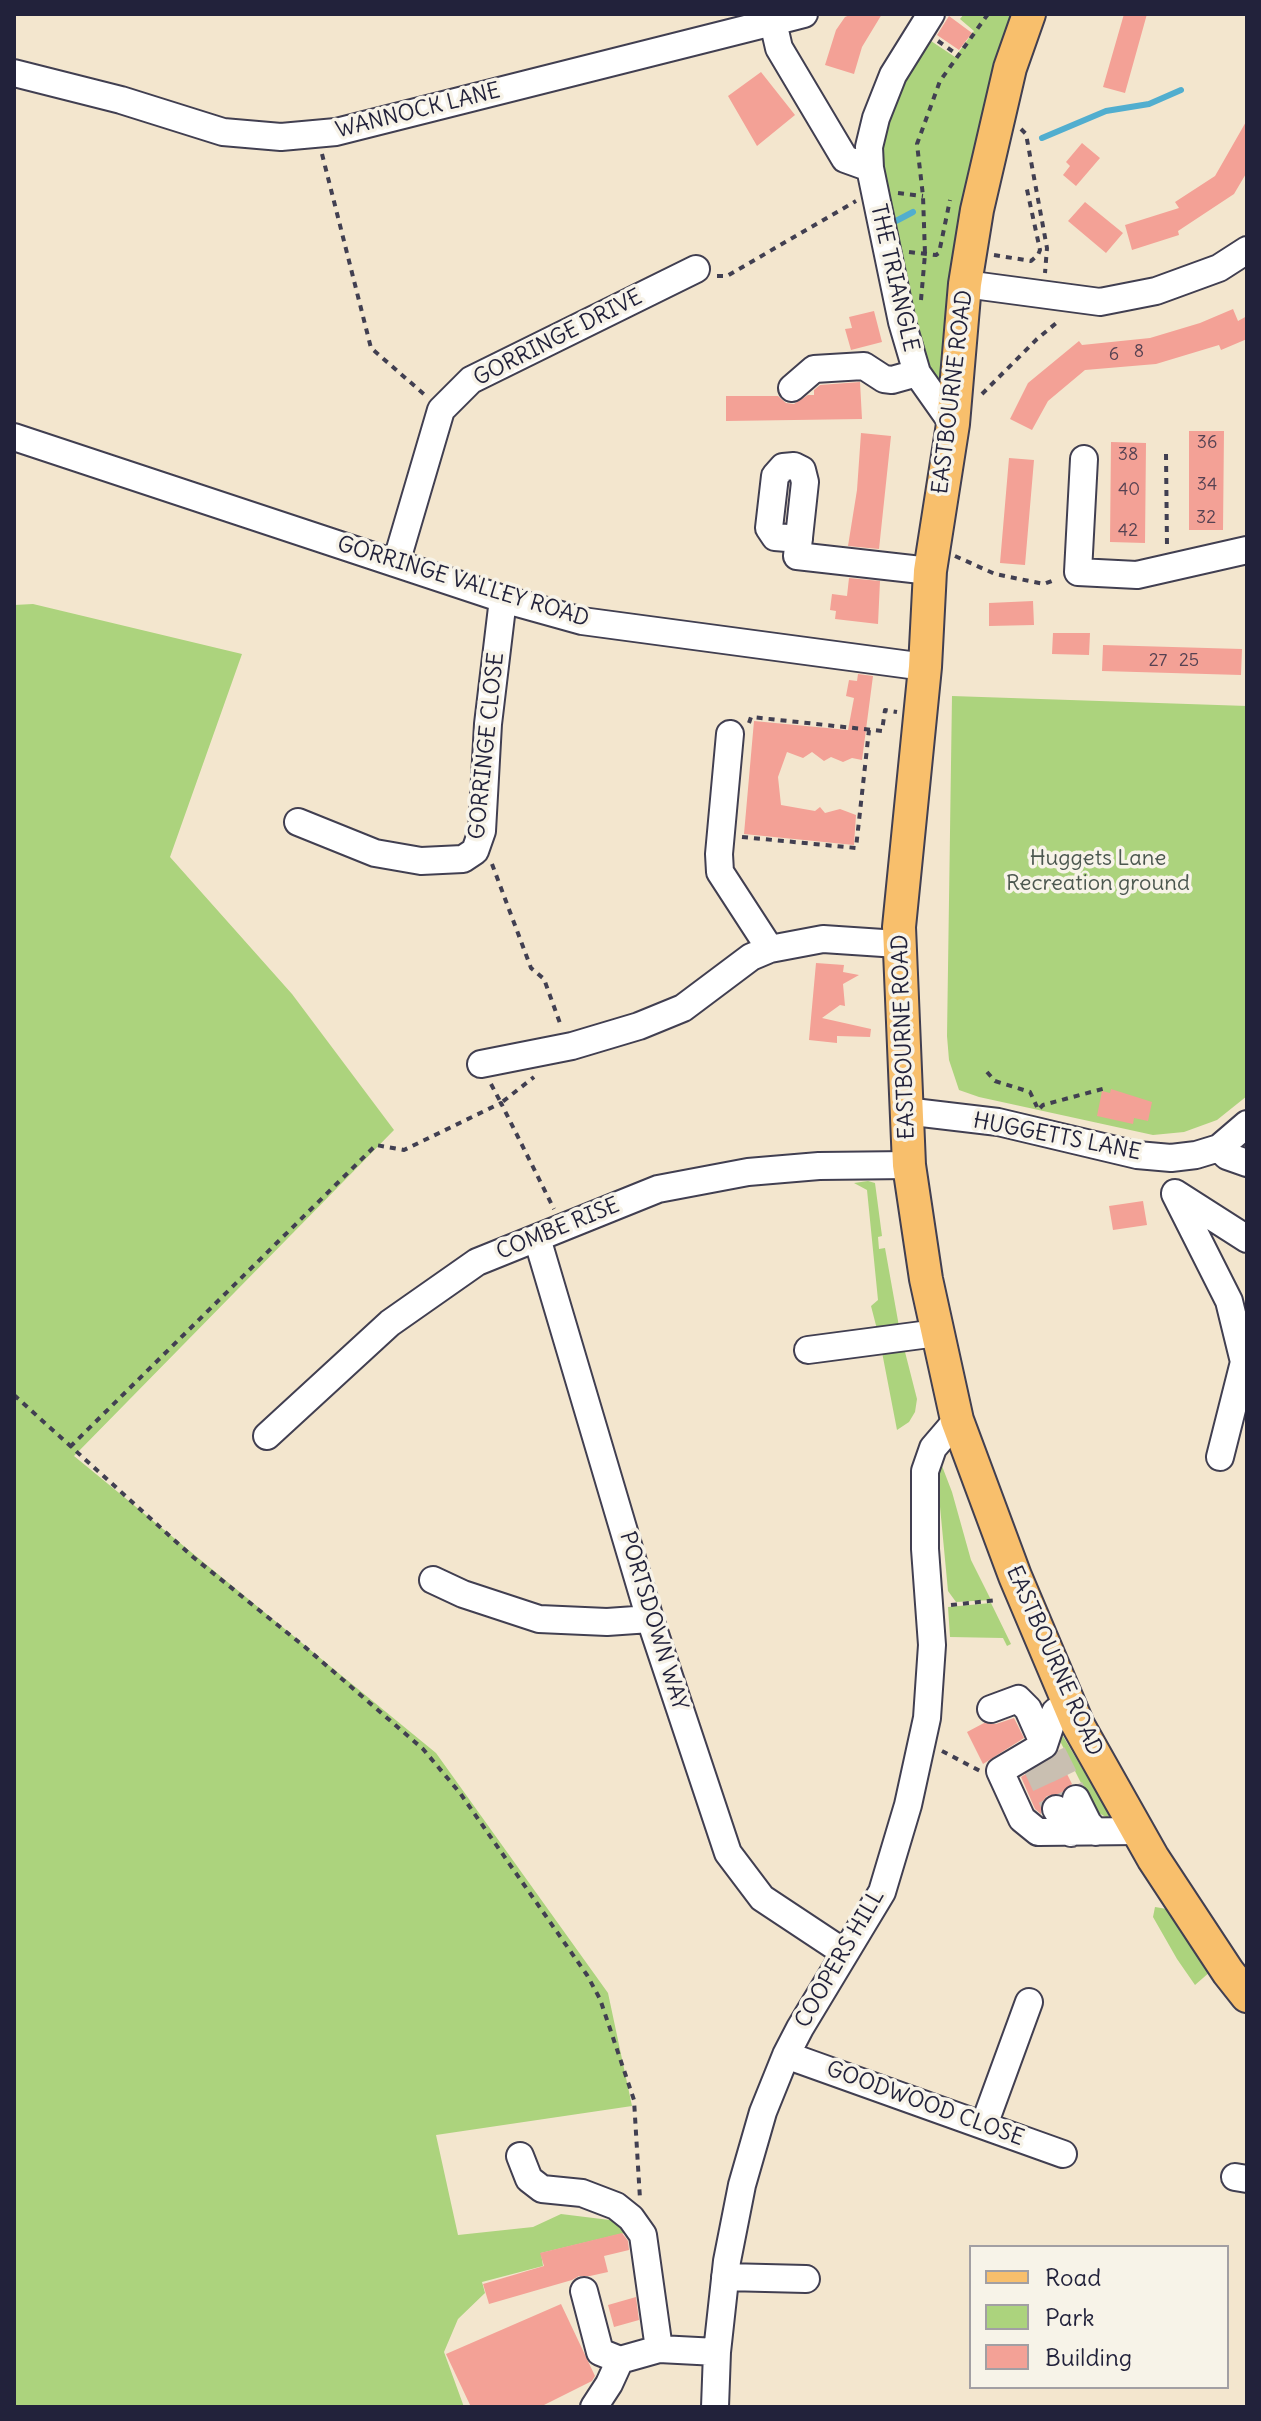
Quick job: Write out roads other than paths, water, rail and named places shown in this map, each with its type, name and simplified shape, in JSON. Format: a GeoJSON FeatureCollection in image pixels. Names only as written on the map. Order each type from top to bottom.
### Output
{"type":"FeatureCollection","features":[{"type":"Feature","properties":{"kind":"main road","name":"EASTBOURNE ROAD"},"geometry":{"type":"LineString","coordinates":[[1029,14],[1010,68],[977,210],[965,284],[953,424],[932,558],[925,667],[898,944],[909,1165],[937,1333],[957,1420],[1024,1598],[1078,1725],[1138,1831],[1219,1959],[1247,1996]]}},
{"type":"Feature","properties":{"kind":"street"},"geometry":{"type":"LineString","coordinates":[[804,14],[772,18],[779,48],[845,159],[872,179]]}},
{"type":"Feature","properties":{"kind":"street","name":"THE TRIANGLE"},"geometry":{"type":"LineString","coordinates":[[931,14],[893,75],[876,118],[869,147],[872,179],[902,322],[917,373],[953,424]]}},
{"type":"Feature","properties":{"kind":"street","name":"WANNOCK LANE"},"geometry":{"type":"LineString","coordinates":[[14,73],[121,100],[223,132],[281,137],[336,132],[772,18]]}},
{"type":"Feature","properties":{"kind":"street"},"geometry":{"type":"LineString","coordinates":[[965,284],[1100,302],[1156,291],[1219,268],[1247,250]]}},
{"type":"Feature","properties":{"kind":"street","name":"GORRINGE DRIVE"},"geometry":{"type":"LineString","coordinates":[[396,563],[441,410],[471,380],[690,272]]}},
{"type":"Feature","properties":{"kind":"street"},"geometry":{"type":"LineString","coordinates":[[792,388],[814,369],[864,366],[884,379],[892,380],[917,373]]}},
{"type":"Feature","properties":{"kind":"street","name":"GORRINGE VALLEY ROAD"},"geometry":{"type":"LineString","coordinates":[[14,437],[503,599],[582,621],[925,667]]}},
{"type":"Feature","properties":{"kind":"street"},"geometry":{"type":"LineString","coordinates":[[1084,459],[1078,572],[1137,575],[1247,550]]}},
{"type":"Feature","properties":{"kind":"street"},"geometry":{"type":"LineString","coordinates":[[799,539],[797,556],[932,558]]}},
{"type":"Feature","properties":{"kind":"street","name":"GORRINGE CLOSE"},"geometry":{"type":"LineString","coordinates":[[298,822],[375,853],[421,861],[463,859],[475,851],[482,831],[486,750],[503,599]]}},
{"type":"Feature","properties":{"kind":"street"},"geometry":{"type":"LineString","coordinates":[[730,734],[720,872],[770,949]]}},
{"type":"Feature","properties":{"kind":"street"},"geometry":{"type":"LineString","coordinates":[[481,1064],[569,1047],[639,1026],[683,1008],[751,957],[770,949],[823,939],[898,944]]}},
{"type":"Feature","properties":{"kind":"street","name":"HUGGETTS LANE"},"geometry":{"type":"LineString","coordinates":[[905,1111],[998,1122],[1137,1155],[1171,1158],[1219,1148],[1247,1124]]}},
{"type":"Feature","properties":{"kind":"street"},"geometry":{"type":"LineString","coordinates":[[1219,1148],[1227,1156],[1247,1163]]}},
{"type":"Feature","properties":{"kind":"street"},"geometry":{"type":"LineString","coordinates":[[1171,1158],[1175,1194],[1229,1301],[1244,1362],[1220,1457]]}},
{"type":"Feature","properties":{"kind":"street","name":"COMBE RISE"},"geometry":{"type":"LineString","coordinates":[[267,1436],[390,1323],[477,1262],[658,1189],[748,1172],[819,1166],[909,1165]]}},
{"type":"Feature","properties":{"kind":"street"},"geometry":{"type":"LineString","coordinates":[[1175,1194],[1247,1239]]}},
{"type":"Feature","properties":{"kind":"street","name":"PORTSDOWN WAY"},"geometry":{"type":"LineString","coordinates":[[537,1238],[650,1619],[728,1853],[762,1898],[845,1953]]}},
{"type":"Feature","properties":{"kind":"street"},"geometry":{"type":"LineString","coordinates":[[808,1350],[937,1333]]}},
{"type":"Feature","properties":{"kind":"street","name":"COOPERS HILL"},"geometry":{"type":"LineString","coordinates":[[715,2407],[725,2277],[742,2185],[763,2112],[786,2055],[882,1892],[908,1805],[927,1718],[932,1645],[925,1549],[925,1471],[933,1448],[957,1420]]}},
{"type":"Feature","properties":{"kind":"street"},"geometry":{"type":"LineString","coordinates":[[433,1580],[463,1594],[539,1619],[607,1622],[650,1619]]}},
{"type":"Feature","properties":{"kind":"street"},"geometry":{"type":"LineString","coordinates":[[991,1709],[1018,1699],[1029,1703],[1063,1691]]}},
{"type":"Feature","properties":{"kind":"street"},"geometry":{"type":"LineString","coordinates":[[1063,1691],[1042,1750],[1000,1771],[1022,1819],[1038,1832],[1138,1831]]}},
{"type":"Feature","properties":{"kind":"street"},"geometry":{"type":"LineString","coordinates":[[1018,1699],[1028,1709],[1042,1750]]}},
{"type":"Feature","properties":{"kind":"street"},"geometry":{"type":"LineString","coordinates":[[1066,1804],[1083,1832]]}},
{"type":"Feature","properties":{"kind":"street"},"geometry":{"type":"LineString","coordinates":[[984,2125],[1029,2002]]}},
{"type":"Feature","properties":{"kind":"street","name":"GOODWOOD CLOSE"},"geometry":{"type":"LineString","coordinates":[[786,2055],[1063,2154]]}},
{"type":"Feature","properties":{"kind":"street"},"geometry":{"type":"LineString","coordinates":[[520,2156],[529,2179],[542,2189],[582,2193],[616,2206],[631,2218],[643,2235],[659,2349]]}},
{"type":"Feature","properties":{"kind":"street"},"geometry":{"type":"LineString","coordinates":[[725,2277],[806,2279]]}},
{"type":"Feature","properties":{"kind":"street"},"geometry":{"type":"LineString","coordinates":[[584,2291],[600,2352],[620,2360],[659,2349],[717,2352]]}},
{"type":"Feature","properties":{"kind":"street"},"geometry":{"type":"LineString","coordinates":[[594,2407],[620,2360]]}},
{"type":"Feature","properties":{"kind":"waterway"},"geometry":{"type":"LineString","coordinates":[[1042,138],[1106,111],[1149,104],[1181,90]]}},
{"type":"Feature","properties":{"kind":"waterway"},"geometry":{"type":"LineString","coordinates":[[896,221],[913,212]]}},
{"type":"Feature","properties":{"kind":"tunnel"},"geometry":{"type":"LineString","coordinates":[[1053,1753],[1076,1799]]}},
{"type":"Feature","properties":{"kind":"tunnel"},"geometry":{"type":"LineString","coordinates":[[1034,1762],[1056,1809]]}},
{"type":"Feature","properties":{"kind":"park label","name":"Huggets Lane Recreation ground"},"geometry":{"type":"Point","coordinates":[1098,872]}}]}
